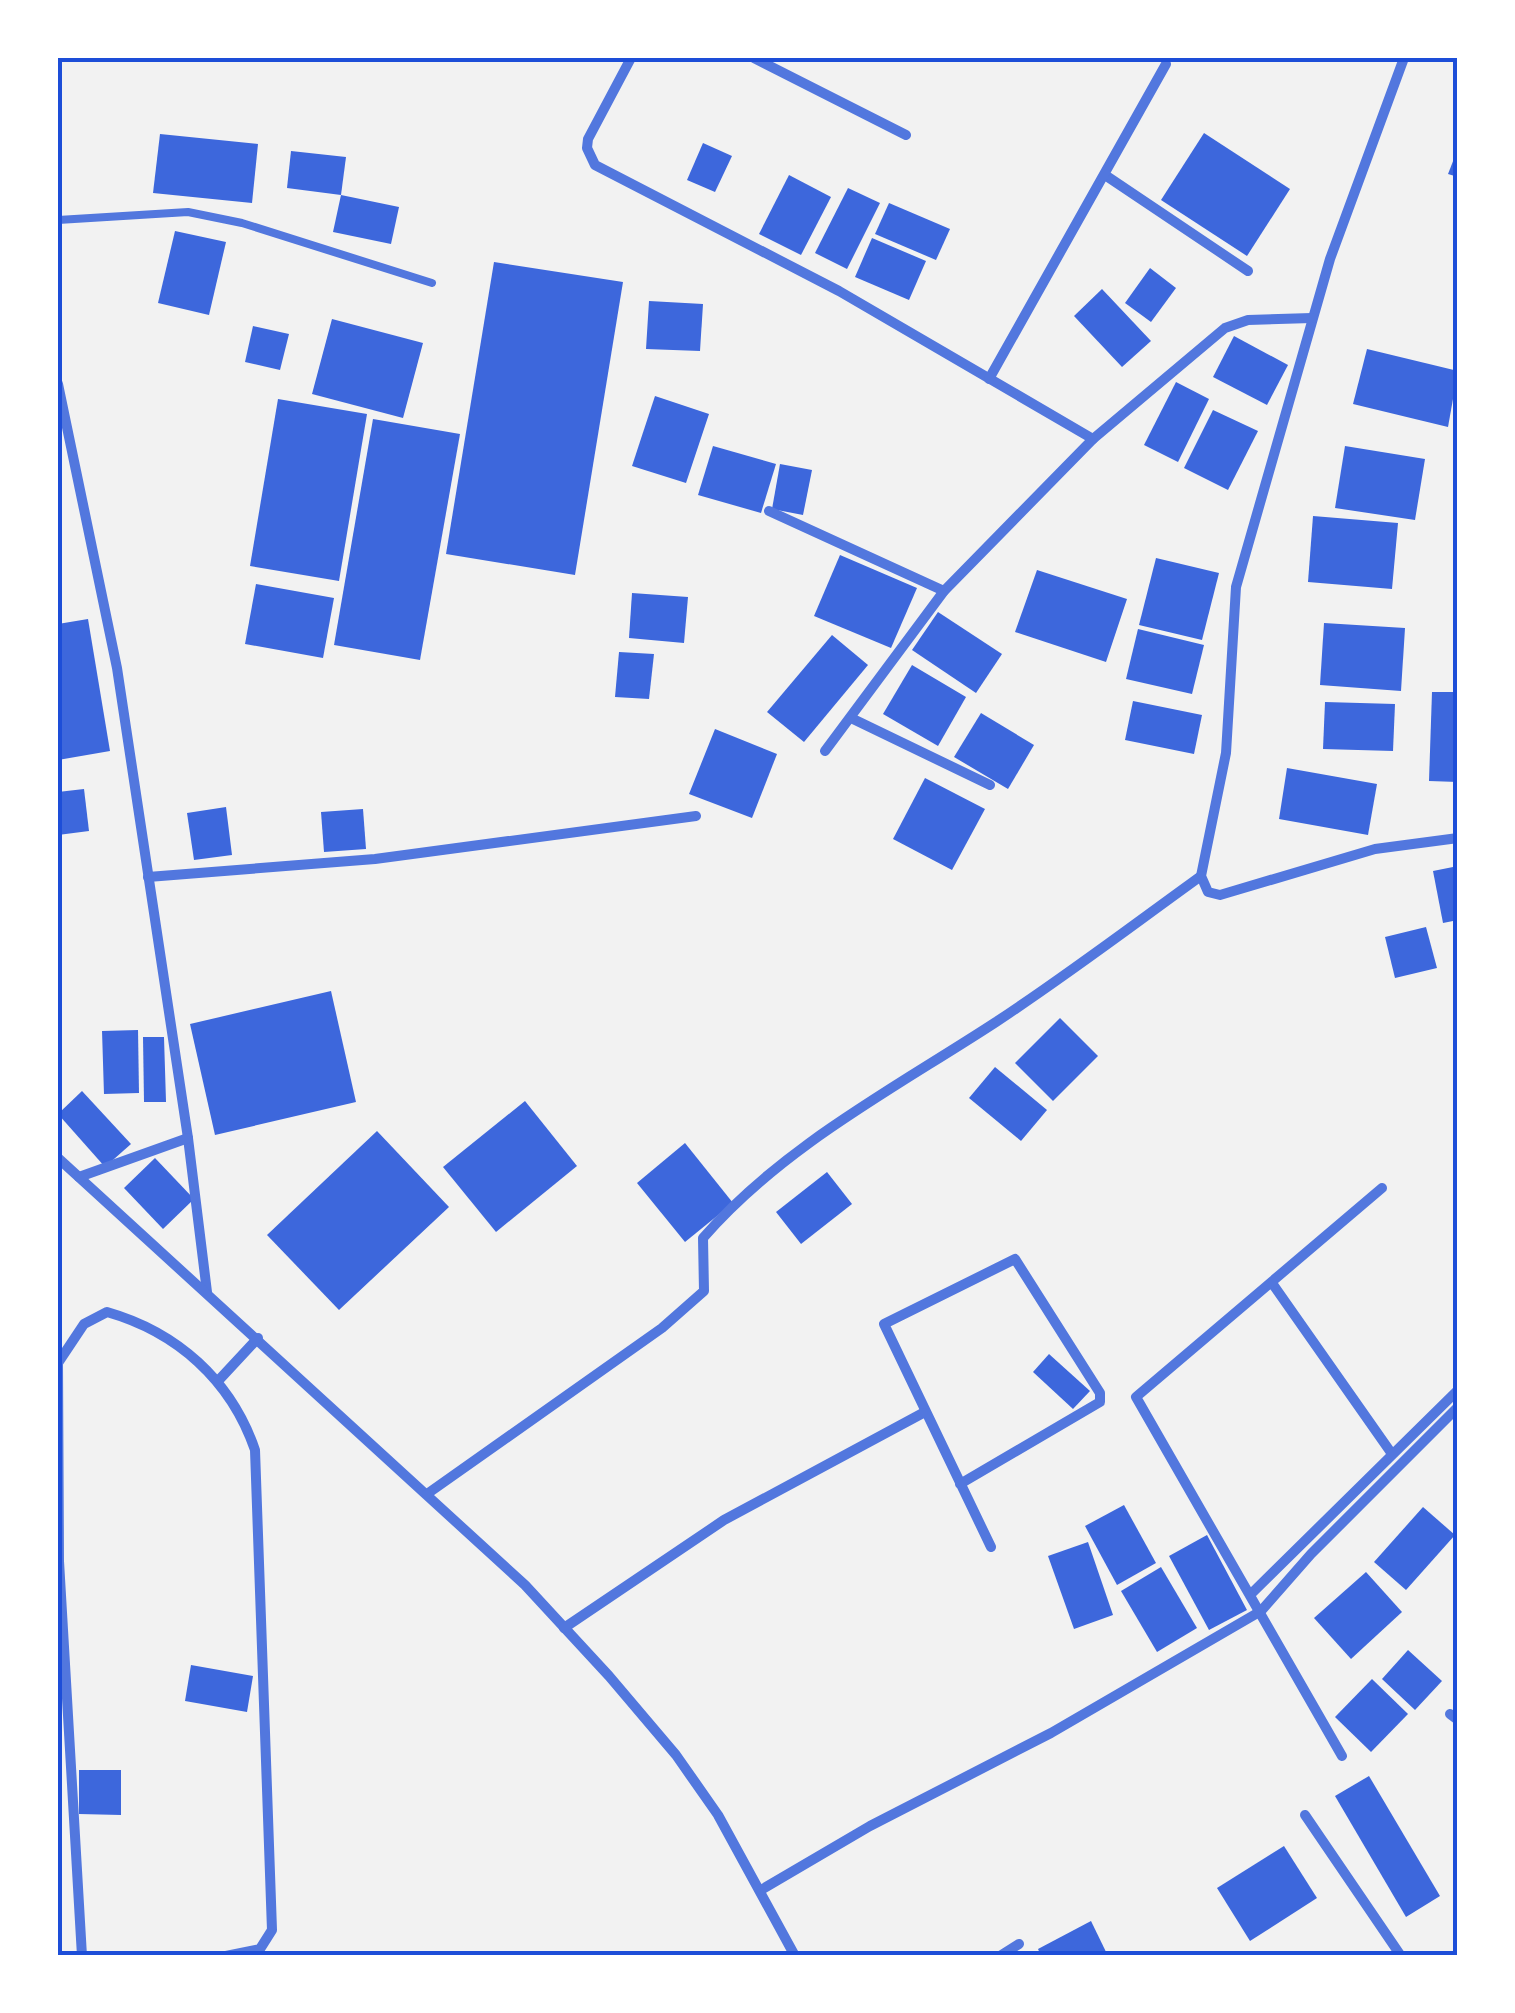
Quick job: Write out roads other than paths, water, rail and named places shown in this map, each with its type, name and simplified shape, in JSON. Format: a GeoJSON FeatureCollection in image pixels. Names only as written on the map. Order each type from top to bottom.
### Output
{"type":"FeatureCollection","features":[{"type":"Feature","properties":{"kind":"street"},"geometry":{"type":"LineString","coordinates":[[631,58],[588,138],[587,148],[595,165],[839,291],[1093,439]]}},
{"type":"Feature","properties":{"kind":"street"},"geometry":{"type":"LineString","coordinates":[[754,58],[906,135]]}},
{"type":"Feature","properties":{"kind":"street"},"geometry":{"type":"LineString","coordinates":[[1404,58],[1312,318],[1236,587],[1226,753],[1201,876],[1208,892],[1220,895],[1375,848],[1458,838]]}},
{"type":"Feature","properties":{"kind":"street"},"geometry":{"type":"LineString","coordinates":[[988,379],[1166,64]]}},
{"type":"Feature","properties":{"kind":"street"},"geometry":{"type":"LineString","coordinates":[[1105,175],[1248,270]]}},
{"type":"Feature","properties":{"kind":"street"},"geometry":{"type":"LineString","coordinates":[[826,751],[944,591],[1093,439],[1225,328],[1248,320],[1312,318]]}},
{"type":"Feature","properties":{"kind":"street"},"geometry":{"type":"LineString","coordinates":[[58,384],[117,668],[188,1138],[207,1292]]}},
{"type":"Feature","properties":{"kind":"street"},"geometry":{"type":"LineString","coordinates":[[770,511],[944,591]]}},
{"type":"Feature","properties":{"kind":"street"},"geometry":{"type":"LineString","coordinates":[[851,718],[990,785]]}},
{"type":"Feature","properties":{"kind":"street"},"geometry":{"type":"LineString","coordinates":[[148,877],[375,859],[696,816]]}},
{"type":"Feature","properties":{"kind":"street"},"geometry":{"type":"LineString","coordinates":[[427,1494],[662,1328],[704,1290],[703,1238],[725,1212],[846,1115],[997,1022],[1201,876]]}},
{"type":"Feature","properties":{"kind":"street"},"geometry":{"type":"LineString","coordinates":[[79,1177],[188,1138]]}},
{"type":"Feature","properties":{"kind":"street"},"geometry":{"type":"LineString","coordinates":[[58,1158],[427,1494],[564,1628],[676,1755],[761,1890],[795,1956]]}},
{"type":"Feature","properties":{"kind":"street"},"geometry":{"type":"LineString","coordinates":[[1342,1756],[1136,1397],[1382,1188]]}},
{"type":"Feature","properties":{"kind":"street"},"geometry":{"type":"LineString","coordinates":[[960,1484],[1100,1402],[1100,1394],[1018,1260],[884,1322],[923,1413],[991,1547]]}},
{"type":"Feature","properties":{"kind":"street"},"geometry":{"type":"LineString","coordinates":[[1272,1283],[1392,1454]]}},
{"type":"Feature","properties":{"kind":"street"},"geometry":{"type":"LineString","coordinates":[[82,1956],[59,1561],[58,1362],[84,1324],[107,1312],[155,1329],[218,1380],[248,1427],[260,1480],[272,1930],[260,1948],[226,1956]]}},
{"type":"Feature","properties":{"kind":"street"},"geometry":{"type":"LineString","coordinates":[[218,1380],[258,1338]]}},
{"type":"Feature","properties":{"kind":"street"},"geometry":{"type":"LineString","coordinates":[[1251,1594],[1458,1390]]}},
{"type":"Feature","properties":{"kind":"street"},"geometry":{"type":"LineString","coordinates":[[761,1890],[870,1826],[1051,1733],[1262,1611],[1311,1554],[1458,1407]]}},
{"type":"Feature","properties":{"kind":"street"},"geometry":{"type":"LineString","coordinates":[[564,1628],[724,1520],[923,1413]]}},
{"type":"Feature","properties":{"kind":"street"},"geometry":{"type":"LineString","coordinates":[[1304,1814],[1401,1956]]}},
{"type":"Feature","properties":{"kind":"street"},"geometry":{"type":"LineString","coordinates":[[1000,1956],[1019,1944]]}},
{"type":"Feature","properties":{"kind":"lane"},"geometry":{"type":"LineString","coordinates":[[58,220],[188,212],[242,223],[432,284]]}}]}
